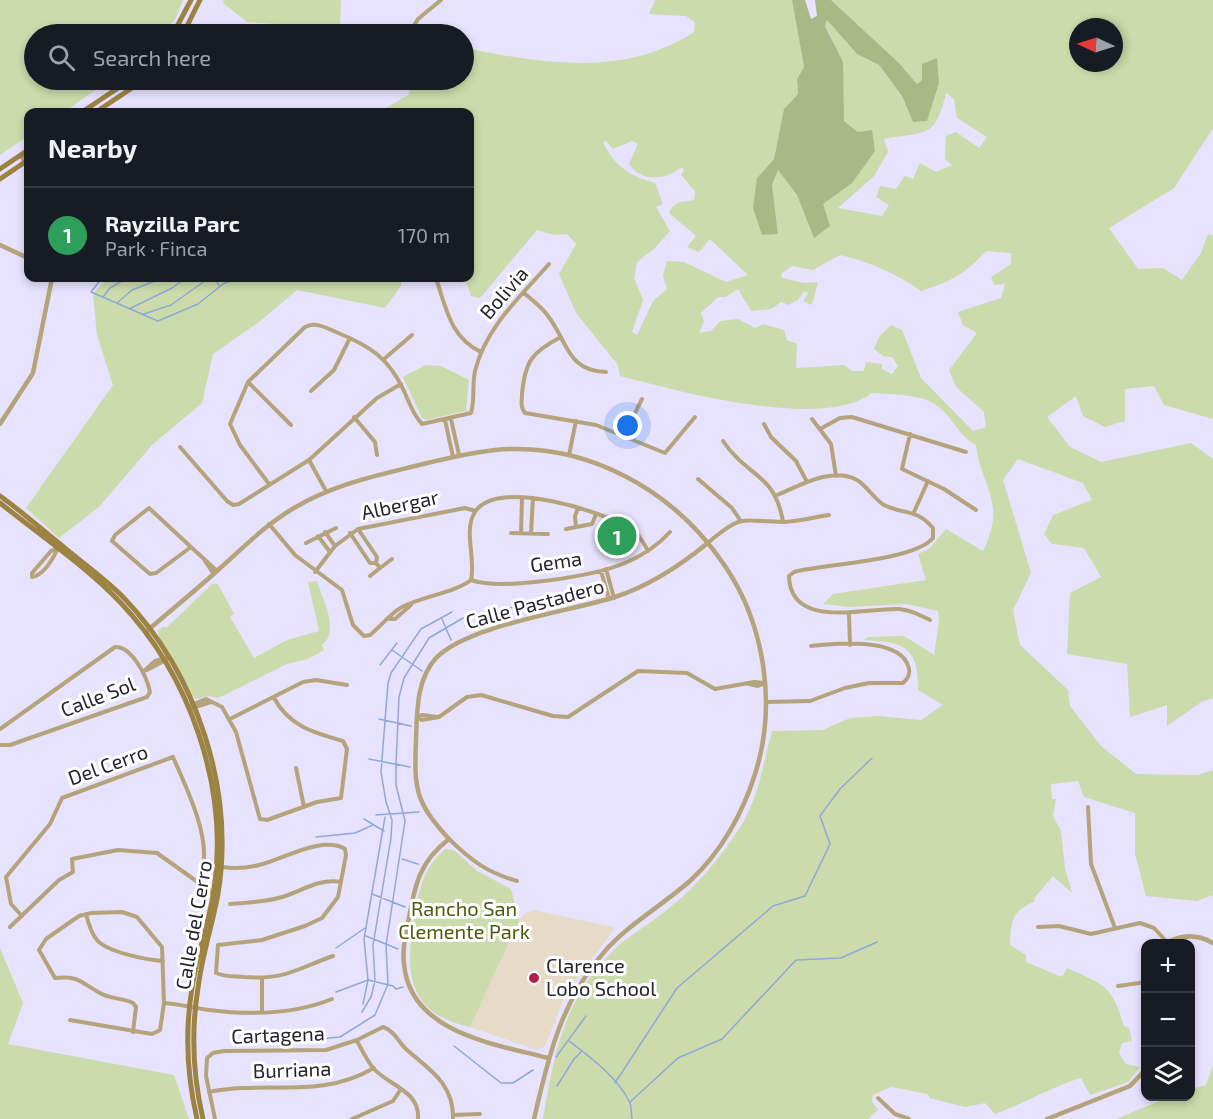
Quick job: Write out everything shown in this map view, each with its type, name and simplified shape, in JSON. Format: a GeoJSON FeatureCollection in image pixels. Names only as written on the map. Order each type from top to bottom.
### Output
{"type":"FeatureCollection","features":[{"type":"Feature","properties":{"kind":"main road"},"geometry":{"type":"LineString","coordinates":[[178,24],[191,0]]}},
{"type":"Feature","properties":{"kind":"main road"},"geometry":{"type":"LineString","coordinates":[[188,24],[200,0]]}},
{"type":"Feature","properties":{"kind":"main road"},"geometry":{"type":"LineString","coordinates":[[88,108],[115,90]]}},
{"type":"Feature","properties":{"kind":"main road"},"geometry":{"type":"LineString","coordinates":[[102,108],[129,90]]}},
{"type":"Feature","properties":{"kind":"main road"},"geometry":{"type":"LineString","coordinates":[[0,169],[24,153]]}},
{"type":"Feature","properties":{"kind":"main road"},"geometry":{"type":"LineString","coordinates":[[0,179],[24,165]]}},
{"type":"Feature","properties":{"kind":"main road","name":"Calle del Cerro"},"geometry":{"type":"LineString","coordinates":[[0,496],[59,547]]}},
{"type":"Feature","properties":{"kind":"main road","name":"Calle del Cerro"},"geometry":{"type":"LineString","coordinates":[[0,503],[122,597],[148,630],[192,706],[210,777],[219,867],[192,1007],[189,1068],[197,1119]]}},
{"type":"Feature","properties":{"kind":"main road","name":"Calle del Cerro"},"geometry":{"type":"LineString","coordinates":[[192,1007],[196,1078],[203,1119]]}},
{"type":"Feature","properties":{"kind":"street"},"geometry":{"type":"LineString","coordinates":[[415,24],[441,0]]}},
{"type":"Feature","properties":{"kind":"street"},"geometry":{"type":"LineString","coordinates":[[21,155],[24,159]]}},
{"type":"Feature","properties":{"kind":"street"},"geometry":{"type":"LineString","coordinates":[[0,245],[24,256]]}},
{"type":"Feature","properties":{"kind":"street","name":"Bolivia"},"geometry":{"type":"LineString","coordinates":[[448,419],[471,413],[474,374],[490,330],[549,264]]}},
{"type":"Feature","properties":{"kind":"street"},"geometry":{"type":"LineString","coordinates":[[0,424],[33,373],[51,282]]}},
{"type":"Feature","properties":{"kind":"street"},"geometry":{"type":"LineString","coordinates":[[437,282],[454,332],[468,346],[481,352]]}},
{"type":"Feature","properties":{"kind":"street"},"geometry":{"type":"LineString","coordinates":[[524,293],[549,317],[569,355],[581,368],[606,372]]}},
{"type":"Feature","properties":{"kind":"street"},"geometry":{"type":"LineString","coordinates":[[269,483],[240,445],[230,424],[248,382],[310,324],[367,345],[384,359],[401,384],[422,424],[448,419],[456,456]]}},
{"type":"Feature","properties":{"kind":"street"},"geometry":{"type":"LineString","coordinates":[[384,359],[412,335]]}},
{"type":"Feature","properties":{"kind":"street"},"geometry":{"type":"LineString","coordinates":[[561,337],[537,351],[526,369],[521,403],[525,412],[596,425],[665,453],[695,417]]}},
{"type":"Feature","properties":{"kind":"street"},"geometry":{"type":"LineString","coordinates":[[311,391],[334,370],[350,338]]}},
{"type":"Feature","properties":{"kind":"street"},"geometry":{"type":"LineString","coordinates":[[248,382],[291,425]]}},
{"type":"Feature","properties":{"kind":"street"},"geometry":{"type":"LineString","coordinates":[[180,447],[233,505],[309,460],[377,398],[401,384]]}},
{"type":"Feature","properties":{"kind":"street"},"geometry":{"type":"LineString","coordinates":[[623,437],[642,399]]}},
{"type":"Feature","properties":{"kind":"street"},"geometry":{"type":"LineString","coordinates":[[354,417],[375,442],[377,455]]}},
{"type":"Feature","properties":{"kind":"street"},"geometry":{"type":"LineString","coordinates":[[820,429],[840,418],[852,417],[966,452]]}},
{"type":"Feature","properties":{"kind":"street"},"geometry":{"type":"LineString","coordinates":[[812,419],[831,444],[836,476]]}},
{"type":"Feature","properties":{"kind":"street"},"geometry":{"type":"LineString","coordinates":[[568,455],[576,421]]}},
{"type":"Feature","properties":{"kind":"street"},"geometry":{"type":"LineString","coordinates":[[764,424],[771,437],[796,461],[807,482]]}},
{"type":"Feature","properties":{"kind":"street"},"geometry":{"type":"LineString","coordinates":[[910,434],[902,469],[928,481],[976,510]]}},
{"type":"Feature","properties":{"kind":"street"},"geometry":{"type":"LineString","coordinates":[[723,441],[735,458],[764,480],[777,495],[783,522]]}},
{"type":"Feature","properties":{"kind":"street"},"geometry":{"type":"LineString","coordinates":[[148,630],[269,524],[326,491],[352,481],[456,456],[498,450],[542,450],[568,455],[614,470],[645,486],[668,502],[709,542],[741,592],[754,626],[765,683],[766,702],[764,735],[756,772],[740,811],[716,852],[692,879],[627,930],[594,964],[570,1000],[548,1058],[534,1119]]}},
{"type":"Feature","properties":{"kind":"street"},"geometry":{"type":"LineString","coordinates":[[309,460],[326,491]]}},
{"type":"Feature","properties":{"kind":"street"},"geometry":{"type":"LineString","coordinates":[[777,495],[807,482],[836,476],[856,479],[885,505],[914,512],[933,528],[933,538],[930,541],[901,553],[800,570],[789,576],[795,597],[804,605],[831,613],[849,614],[901,609],[930,620]]}},
{"type":"Feature","properties":{"kind":"street"},"geometry":{"type":"LineString","coordinates":[[699,479],[732,507],[740,520],[783,522],[828,515]]}},
{"type":"Feature","properties":{"kind":"street"},"geometry":{"type":"LineString","coordinates":[[914,512],[928,481]]}},
{"type":"Feature","properties":{"kind":"street"},"geometry":{"type":"LineString","coordinates":[[521,533],[522,498]]}},
{"type":"Feature","properties":{"kind":"street"},"geometry":{"type":"LineString","coordinates":[[269,524],[295,555],[342,590],[353,625],[364,636],[370,635],[402,607],[434,593],[458,588],[471,580],[471,531],[475,511],[490,500],[533,498],[578,508],[632,530],[648,551]]}},
{"type":"Feature","properties":{"kind":"street"},"geometry":{"type":"LineString","coordinates":[[531,533],[533,498]]}},
{"type":"Feature","properties":{"kind":"street"},"geometry":{"type":"LineString","coordinates":[[191,547],[156,573],[150,574],[112,541],[115,535],[149,508],[191,547],[215,573]]}},
{"type":"Feature","properties":{"kind":"street","name":"Albergar"},"geometry":{"type":"LineString","coordinates":[[315,572],[335,546],[358,529],[465,508],[475,511]]}},
{"type":"Feature","properties":{"kind":"street"},"geometry":{"type":"LineString","coordinates":[[576,527],[575,516],[578,508]]}},
{"type":"Feature","properties":{"kind":"street"},"geometry":{"type":"LineString","coordinates":[[566,529],[592,524],[596,514]]}},
{"type":"Feature","properties":{"kind":"street","name":"Calle Pastadero"},"geometry":{"type":"LineString","coordinates":[[517,881],[491,874],[471,860],[426,814],[417,792],[415,775],[419,698],[427,672],[435,659],[460,639],[611,598],[657,578],[709,542],[725,528],[740,520]]}},
{"type":"Feature","properties":{"kind":"street","name":"Albergar"},"geometry":{"type":"LineString","coordinates":[[306,543],[336,528]]}},
{"type":"Feature","properties":{"kind":"street"},"geometry":{"type":"LineString","coordinates":[[358,529],[377,557],[376,563],[380,568]]}},
{"type":"Feature","properties":{"kind":"street"},"geometry":{"type":"LineString","coordinates":[[326,532],[335,546]]}},
{"type":"Feature","properties":{"kind":"street","name":"Gema"},"geometry":{"type":"LineString","coordinates":[[471,580],[485,584],[504,583],[601,571],[648,551],[670,532]]}},
{"type":"Feature","properties":{"kind":"street"},"geometry":{"type":"LineString","coordinates":[[350,533],[370,563],[376,563]]}},
{"type":"Feature","properties":{"kind":"street"},"geometry":{"type":"LineString","coordinates":[[511,533],[548,534]]}},
{"type":"Feature","properties":{"kind":"street"},"geometry":{"type":"LineString","coordinates":[[318,536],[330,552]]}},
{"type":"Feature","properties":{"kind":"street"},"geometry":{"type":"LineString","coordinates":[[59,547],[56,556],[38,576],[32,577],[51,551],[59,547]]}},
{"type":"Feature","properties":{"kind":"street"},"geometry":{"type":"LineString","coordinates":[[370,576],[392,559]]}},
{"type":"Feature","properties":{"kind":"street"},"geometry":{"type":"LineString","coordinates":[[606,569],[611,598]]}},
{"type":"Feature","properties":{"kind":"street"},"geometry":{"type":"LineString","coordinates":[[601,571],[611,598]]}},
{"type":"Feature","properties":{"kind":"street"},"geometry":{"type":"LineString","coordinates":[[849,614],[850,645]]}},
{"type":"Feature","properties":{"kind":"street"},"geometry":{"type":"LineString","coordinates":[[766,702],[810,700],[845,687],[869,683],[903,683],[909,678],[910,669],[904,657],[896,650],[885,646],[811,646]]}},
{"type":"Feature","properties":{"kind":"street","name":"Calle Sol"},"geometry":{"type":"LineString","coordinates":[[0,729],[115,647],[125,650],[145,671],[150,692],[147,697],[10,746],[0,745]]}},
{"type":"Feature","properties":{"kind":"street"},"geometry":{"type":"LineString","coordinates":[[145,671],[165,659]]}},
{"type":"Feature","properties":{"kind":"street"},"geometry":{"type":"LineString","coordinates":[[417,717],[422,714],[439,717],[466,697],[481,695],[553,716],[568,717],[638,671],[687,673],[716,689],[765,683]]}},
{"type":"Feature","properties":{"kind":"street"},"geometry":{"type":"LineString","coordinates":[[230,719],[274,698],[290,686],[316,680],[347,685]]}},
{"type":"Feature","properties":{"kind":"street"},"geometry":{"type":"LineString","coordinates":[[192,706],[211,702],[222,707],[230,719],[260,819],[267,820],[317,802],[341,798],[346,744],[301,728],[291,720],[274,698]]}},
{"type":"Feature","properties":{"kind":"street","name":"Del Cerro"},"geometry":{"type":"LineString","coordinates":[[22,916],[11,904],[6,876],[50,824],[62,798],[173,757],[195,811],[204,845],[202,875],[197,883]]}},
{"type":"Feature","properties":{"kind":"street"},"geometry":{"type":"LineString","coordinates":[[296,768],[297,784],[304,807]]}},
{"type":"Feature","properties":{"kind":"street"},"geometry":{"type":"LineString","coordinates":[[1088,807],[1091,864],[1115,928]]}},
{"type":"Feature","properties":{"kind":"street"},"geometry":{"type":"LineString","coordinates":[[449,839],[423,865],[415,883],[404,955],[409,987],[422,1007],[448,1028],[548,1058]]}},
{"type":"Feature","properties":{"kind":"street"},"geometry":{"type":"LineString","coordinates":[[219,867],[248,867],[300,850],[341,847],[346,855],[338,897],[330,910],[305,926],[262,940],[218,945],[216,973],[223,976],[262,978],[284,976],[333,956]]}},
{"type":"Feature","properties":{"kind":"street"},"geometry":{"type":"LineString","coordinates":[[10,927],[59,880],[73,872],[72,859],[118,850],[157,854],[215,894]]}},
{"type":"Feature","properties":{"kind":"street"},"geometry":{"type":"LineString","coordinates":[[230,904],[260,902],[322,881],[341,882]]}},
{"type":"Feature","properties":{"kind":"street"},"geometry":{"type":"LineString","coordinates":[[197,883],[201,892],[215,894]]}},
{"type":"Feature","properties":{"kind":"street"},"geometry":{"type":"LineString","coordinates":[[70,1020],[133,1032],[154,1034],[159,1031],[164,1004],[164,961],[159,941],[137,916],[122,912],[86,914],[74,918],[55,932],[41,945],[39,950],[55,978],[69,976],[82,980],[101,994],[133,1003],[136,1007],[133,1032]]}},
{"type":"Feature","properties":{"kind":"street"},"geometry":{"type":"LineString","coordinates":[[86,914],[96,940],[102,944],[147,959],[164,961]]}},
{"type":"Feature","properties":{"kind":"street"},"geometry":{"type":"LineString","coordinates":[[1038,927],[1059,926],[1091,934],[1140,923],[1154,928],[1163,939]]}},
{"type":"Feature","properties":{"kind":"street"},"geometry":{"type":"LineString","coordinates":[[1179,939],[1188,936],[1204,938],[1213,943]]}},
{"type":"Feature","properties":{"kind":"street"},"geometry":{"type":"LineString","coordinates":[[262,978],[262,1011]]}},
{"type":"Feature","properties":{"kind":"street"},"geometry":{"type":"LineString","coordinates":[[1118,986],[1141,983]]}},
{"type":"Feature","properties":{"kind":"street"},"geometry":{"type":"LineString","coordinates":[[164,1004],[220,1011],[262,1011],[306,1009],[332,999]]}},
{"type":"Feature","properties":{"kind":"street","name":"Cartagena"},"geometry":{"type":"LineString","coordinates":[[209,1092],[207,1058],[215,1052],[326,1050],[357,1041],[383,1027],[388,1028],[405,1049],[438,1076],[445,1086],[453,1117]]}},
{"type":"Feature","properties":{"kind":"street"},"geometry":{"type":"LineString","coordinates":[[357,1041],[374,1068],[416,1102],[418,1119]]}},
{"type":"Feature","properties":{"kind":"street","name":"Burriana"},"geometry":{"type":"LineString","coordinates":[[209,1092],[242,1086],[334,1086],[374,1068]]}},
{"type":"Feature","properties":{"kind":"street"},"geometry":{"type":"LineString","coordinates":[[1047,1119],[1130,1086],[1141,1074]]}},
{"type":"Feature","properties":{"kind":"street"},"geometry":{"type":"LineString","coordinates":[[352,1119],[393,1101],[401,1089]]}},
{"type":"Feature","properties":{"kind":"street"},"geometry":{"type":"LineString","coordinates":[[209,1092],[215,1119]]}},
{"type":"Feature","properties":{"kind":"street"},"geometry":{"type":"LineString","coordinates":[[878,1098],[896,1114],[909,1119]]}},
{"type":"Feature","properties":{"kind":"street"},"geometry":{"type":"LineString","coordinates":[[453,1117],[480,1114]]}},
{"type":"Feature","properties":{"kind":"shaded area","name":"Clarence Lobo School"},"geometry":{"type":"Polygon","coordinates":[[[533,910],[613,927],[614,930],[581,972],[563,1001],[545,1046],[537,1050],[470,1027],[519,921],[524,914],[533,910]]]}},
{"type":"Feature","properties":{"kind":"green space"},"geometry":{"type":"Polygon","coordinates":[[[0,0],[183,0],[176,18],[171,24],[24,24],[24,90],[96,90],[70,108],[24,108],[24,139],[0,155],[0,0]]]}},
{"type":"Feature","properties":{"kind":"green space"},"geometry":{"type":"Polygon","coordinates":[[[224,0],[341,0],[340,24],[247,22],[223,3],[224,0]]]}},
{"type":"Feature","properties":{"kind":"green space"},"geometry":{"type":"Polygon","coordinates":[[[655,0],[792,0],[804,67],[797,79],[798,94],[784,110],[774,159],[757,178],[778,234],[772,185],[778,170],[797,195],[814,237],[822,204],[852,183],[858,132],[844,121],[838,60],[825,26],[827,20],[857,54],[879,65],[902,96],[913,122],[922,80],[917,84],[899,63],[831,0],[1213,0],[1213,128],[1174,188],[1109,228],[1138,269],[1163,268],[1182,280],[1201,253],[1208,234],[1213,236],[1213,419],[1164,405],[1154,386],[1125,389],[1125,421],[1105,427],[1083,416],[1076,396],[1047,417],[1070,447],[1101,462],[1191,443],[1213,459],[1213,698],[1201,702],[1167,726],[1167,705],[1130,717],[1127,664],[1067,654],[1070,593],[1101,577],[1084,548],[1052,544],[1044,534],[1053,515],[1092,500],[1083,483],[1018,459],[1003,480],[1031,573],[1013,610],[1020,645],[1068,690],[1070,706],[1101,746],[1136,774],[1198,775],[1213,770],[1213,895],[1197,901],[1146,896],[1135,854],[1135,813],[1084,797],[1078,781],[1051,784],[1052,799],[1056,799],[1053,816],[1061,831],[1065,868],[1072,893],[1053,876],[1035,897],[1034,902],[1026,905],[1017,913],[1012,924],[1010,945],[1026,955],[1026,962],[1062,977],[1067,968],[1099,983],[1111,994],[1124,1026],[1129,1028],[1132,1041],[1122,1043],[1119,1053],[1126,1064],[1140,1067],[1128,1082],[1090,1095],[1081,1078],[995,1114],[985,1103],[965,1107],[930,1098],[928,1094],[891,1087],[873,1095],[872,1102],[878,1110],[868,1119],[543,1119],[557,1049],[572,1008],[583,988],[614,950],[699,881],[725,849],[741,826],[752,804],[772,731],[823,730],[850,718],[878,716],[921,720],[943,705],[918,690],[915,664],[912,655],[906,649],[889,642],[864,640],[868,637],[904,636],[934,655],[939,621],[938,611],[906,604],[850,607],[823,604],[833,594],[926,580],[918,554],[929,549],[946,529],[983,551],[993,520],[991,496],[976,445],[965,437],[933,403],[917,397],[872,393],[849,404],[820,408],[786,408],[712,398],[620,376],[618,365],[576,313],[559,274],[576,244],[567,234],[554,235],[537,230],[480,298],[471,296],[466,282],[474,282],[474,108],[386,108],[408,95],[410,90],[474,90],[474,50],[552,62],[611,61],[639,56],[667,47],[694,32],[695,22],[686,16],[649,14],[655,0]],[[946,93],[938,118],[927,130],[884,139],[888,152],[874,176],[838,208],[882,216],[889,205],[876,197],[880,186],[896,189],[905,176],[913,179],[920,163],[936,172],[952,165],[945,159],[946,136],[956,132],[979,148],[987,137],[957,118],[954,99],[946,93]],[[606,141],[603,142],[612,158],[624,169],[655,183],[663,204],[656,207],[670,231],[655,248],[637,262],[634,278],[643,300],[632,332],[637,335],[653,301],[667,289],[663,275],[667,261],[684,262],[726,282],[748,275],[710,239],[699,252],[687,247],[696,236],[669,213],[676,204],[694,200],[695,191],[681,175],[684,170],[682,167],[661,177],[647,177],[634,170],[629,164],[638,144],[632,141],[613,149],[606,141]],[[986,251],[956,276],[921,291],[882,269],[840,255],[813,270],[792,266],[781,274],[782,278],[804,283],[818,282],[812,305],[803,301],[808,293],[804,291],[798,300],[788,305],[781,302],[771,309],[751,311],[738,289],[725,297],[718,297],[701,313],[704,322],[699,333],[711,331],[720,321],[738,319],[755,328],[763,324],[784,330],[787,340],[797,344],[796,368],[845,365],[851,371],[864,371],[866,362],[882,364],[882,369],[892,374],[898,366],[892,357],[883,356],[874,349],[879,337],[891,325],[902,330],[921,378],[973,431],[986,427],[984,412],[956,387],[949,370],[977,333],[963,325],[958,312],[1001,298],[1005,284],[994,285],[991,277],[1011,264],[1011,253],[986,251]]]}},
{"type":"Feature","properties":{"kind":"green space"},"geometry":{"type":"Polygon","coordinates":[[[792,0],[805,0],[811,19],[817,16],[815,0],[831,0],[899,63],[917,84],[922,80],[922,64],[937,58],[939,83],[927,121],[913,122],[902,96],[879,65],[857,54],[827,20],[825,26],[843,62],[844,121],[858,132],[872,130],[875,151],[852,183],[823,204],[830,226],[814,238],[797,195],[778,170],[772,185],[778,234],[762,235],[753,208],[757,178],[774,159],[784,109],[798,94],[797,79],[804,67],[792,0]]]}},
{"type":"Feature","properties":{"kind":"green space"},"geometry":{"type":"Polygon","coordinates":[[[104,282],[402,282],[385,308],[297,290],[259,322],[213,354],[202,403],[152,445],[99,507],[59,538],[26,508],[113,385],[97,335],[93,294],[104,282]]]}},
{"type":"Feature","properties":{"kind":"green space"},"geometry":{"type":"Polygon","coordinates":[[[426,365],[441,366],[469,380],[466,411],[426,420],[422,418],[403,377],[426,365]]]}},
{"type":"Feature","properties":{"kind":"green space"},"geometry":{"type":"Polygon","coordinates":[[[317,581],[330,623],[330,631],[322,645],[324,650],[308,659],[287,664],[218,698],[208,696],[195,699],[159,637],[158,630],[164,626],[166,628],[212,584],[218,584],[234,614],[230,617],[254,658],[287,640],[319,631],[308,582],[317,581]]]}},
{"type":"Feature","properties":{"kind":"green space","name":"Rancho San Clemente Park"},"geometry":{"type":"Polygon","coordinates":[[[445,849],[454,850],[477,871],[511,889],[519,921],[470,1027],[450,1021],[434,1012],[415,988],[411,973],[411,939],[420,890],[426,873],[445,849]]]}},
{"type":"Feature","properties":{"kind":"green space"},"geometry":{"type":"Polygon","coordinates":[[[0,948],[23,1003],[8,1044],[174,1075],[189,1119],[0,1119],[0,948]]]}},
{"type":"Feature","properties":{"kind":"green space"},"geometry":{"type":"Polygon","coordinates":[[[1213,1065],[1213,1119],[1116,1119],[1159,1101],[1195,1101],[1195,1088],[1206,1085],[1213,1065]]]}},
{"type":"Feature","properties":{"kind":"waterway"},"geometry":{"type":"LineString","coordinates":[[99,282],[91,292],[158,321],[198,304],[228,282]]}},
{"type":"Feature","properties":{"kind":"waterway"},"geometry":{"type":"LineString","coordinates":[[103,297],[110,288],[120,282]]}},
{"type":"Feature","properties":{"kind":"waterway"},"geometry":{"type":"LineString","coordinates":[[117,303],[132,290],[152,282]]}},
{"type":"Feature","properties":{"kind":"waterway"},"geometry":{"type":"LineString","coordinates":[[131,308],[180,282]]}},
{"type":"Feature","properties":{"kind":"waterway"},"geometry":{"type":"LineString","coordinates":[[144,314],[171,305],[203,282]]}},
{"type":"Feature","properties":{"kind":"waterway"},"geometry":{"type":"LineString","coordinates":[[319,1039],[340,1037],[375,1015],[388,984],[386,945],[405,821],[396,785],[399,697],[404,678],[429,638],[463,618],[519,606]]}},
{"type":"Feature","properties":{"kind":"waterway"},"geometry":{"type":"LineString","coordinates":[[362,1012],[371,997],[375,981],[373,945],[391,838],[392,820],[386,802],[381,772],[388,683],[391,673],[421,629],[452,612]]}},
{"type":"Feature","properties":{"kind":"waterway"},"geometry":{"type":"LineString","coordinates":[[442,619],[451,640]]}},
{"type":"Feature","properties":{"kind":"waterway"},"geometry":{"type":"LineString","coordinates":[[380,665],[397,643]]}},
{"type":"Feature","properties":{"kind":"waterway"},"geometry":{"type":"LineString","coordinates":[[392,650],[422,671]]}},
{"type":"Feature","properties":{"kind":"waterway"},"geometry":{"type":"LineString","coordinates":[[379,719],[411,726]]}},
{"type":"Feature","properties":{"kind":"waterway"},"geometry":{"type":"LineString","coordinates":[[615,1083],[677,988],[773,906],[805,896],[830,844],[820,816],[840,789],[872,758]]}},
{"type":"Feature","properties":{"kind":"waterway"},"geometry":{"type":"LineString","coordinates":[[369,759],[410,767]]}},
{"type":"Feature","properties":{"kind":"waterway"},"geometry":{"type":"LineString","coordinates":[[376,815],[419,812]]}},
{"type":"Feature","properties":{"kind":"waterway"},"geometry":{"type":"LineString","coordinates":[[363,1004],[368,980],[364,939],[385,817]]}},
{"type":"Feature","properties":{"kind":"waterway"},"geometry":{"type":"LineString","coordinates":[[364,819],[384,831]]}},
{"type":"Feature","properties":{"kind":"waterway"},"geometry":{"type":"LineString","coordinates":[[316,837],[355,833],[373,825]]}},
{"type":"Feature","properties":{"kind":"waterway"},"geometry":{"type":"LineString","coordinates":[[402,859],[418,864]]}},
{"type":"Feature","properties":{"kind":"waterway"},"geometry":{"type":"LineString","coordinates":[[372,894],[405,907]]}},
{"type":"Feature","properties":{"kind":"waterway"},"geometry":{"type":"LineString","coordinates":[[336,948],[365,928]]}},
{"type":"Feature","properties":{"kind":"waterway"},"geometry":{"type":"LineString","coordinates":[[366,936],[398,949]]}},
{"type":"Feature","properties":{"kind":"waterway"},"geometry":{"type":"LineString","coordinates":[[630,1102],[678,1058],[722,1039],[796,960],[841,958],[877,942]]}},
{"type":"Feature","properties":{"kind":"waterway"},"geometry":{"type":"LineString","coordinates":[[336,992],[368,980],[393,986],[396,989],[403,987]]}},
{"type":"Feature","properties":{"kind":"waterway"},"geometry":{"type":"LineString","coordinates":[[556,1057],[586,1016]]}},
{"type":"Feature","properties":{"kind":"waterway"},"geometry":{"type":"LineString","coordinates":[[569,1041],[618,1084],[630,1103],[632,1119]]}},
{"type":"Feature","properties":{"kind":"waterway"},"geometry":{"type":"LineString","coordinates":[[454,1046],[501,1083],[513,1083],[533,1070]]}},
{"type":"Feature","properties":{"kind":"waterway"},"geometry":{"type":"LineString","coordinates":[[557,1086],[574,1059],[582,1051]]}},
{"type":"Feature","properties":{"kind":"place","name":"Rayzilla Parc"},"geometry":{"type":"Point","coordinates":[617,536]}},
{"type":"Feature","properties":{"kind":"place","name":"Clarence Lobo School"},"geometry":{"type":"Point","coordinates":[534,978]}}]}
